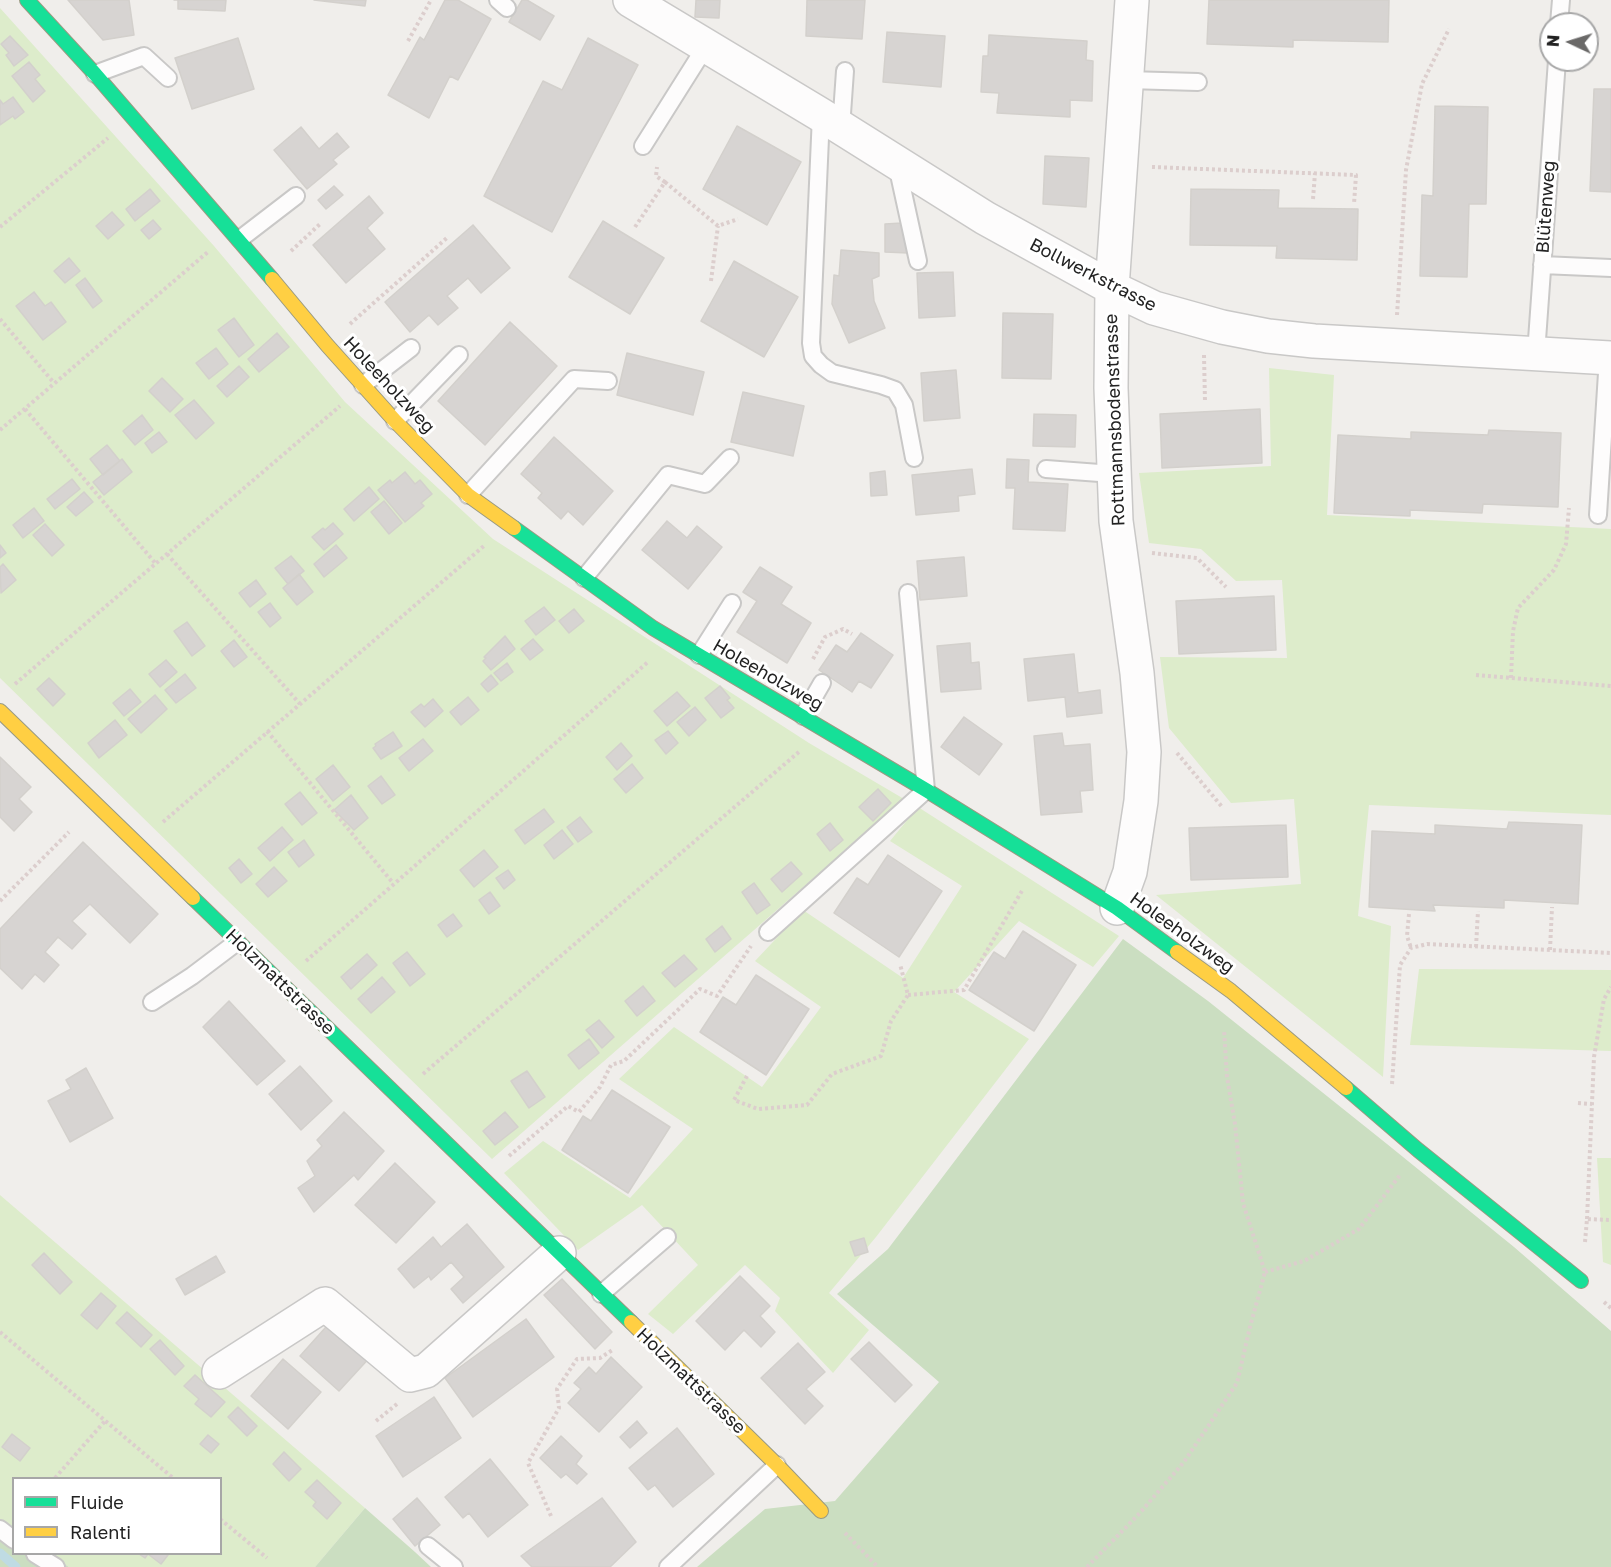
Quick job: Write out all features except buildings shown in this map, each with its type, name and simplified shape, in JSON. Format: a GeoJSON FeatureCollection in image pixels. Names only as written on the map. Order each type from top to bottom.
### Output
{"type":"FeatureCollection","features":[{"type":"Feature","properties":{"kind":"street","name":"Holeeholzweg"},"geometry":{"type":"LineString","coordinates":[[27,0],[236,234],[327,345],[395,421],[468,495],[653,628],[926,789],[1117,908],[1231,992],[1418,1150],[1581,1281]]}},
{"type":"Feature","properties":{"kind":"street","name":"Rottmannsbodenstrasse"},"geometry":{"type":"LineString","coordinates":[[1117,908],[1130,872],[1141,801],[1144,752],[1137,673],[1116,521],[1111,388],[1112,288],[1132,0]]}},
{"type":"Feature","properties":{"kind":"street","name":"Bollwerkstrasse"},"geometry":{"type":"LineString","coordinates":[[636,2],[985,218],[1112,288],[1154,308],[1203,323],[1268,336],[1302,340],[1610,358]]}},
{"type":"Feature","properties":{"kind":"street","name":"Holzmattstrasse"},"geometry":{"type":"LineString","coordinates":[[0,711],[484,1178],[821,1511]]}},
{"type":"Feature","properties":{"kind":"street"},"geometry":{"type":"LineString","coordinates":[[219,1372],[325,1304],[410,1375],[426,1371],[559,1253]]}},
{"type":"Feature","properties":{"kind":"lane"},"geometry":{"type":"LineString","coordinates":[[643,146],[706,46]]}},
{"type":"Feature","properties":{"kind":"lane"},"geometry":{"type":"LineString","coordinates":[[95,74],[144,56],[168,78]]}},
{"type":"Feature","properties":{"kind":"lane"},"geometry":{"type":"LineString","coordinates":[[845,71],[831,122],[811,343],[813,356],[832,373],[895,390],[904,405],[914,458]]}},
{"type":"Feature","properties":{"kind":"lane","name":"Blütenweg"},"geometry":{"type":"LineString","coordinates":[[1536,354],[1556,72]]}},
{"type":"Feature","properties":{"kind":"lane"},"geometry":{"type":"LineString","coordinates":[[1127,80],[1198,82]]}},
{"type":"Feature","properties":{"kind":"lane"},"geometry":{"type":"LineString","coordinates":[[897,162],[918,261]]}},
{"type":"Feature","properties":{"kind":"lane"},"geometry":{"type":"LineString","coordinates":[[236,234],[297,196]]}},
{"type":"Feature","properties":{"kind":"lane"},"geometry":{"type":"LineString","coordinates":[[1542,265],[1611,267]]}},
{"type":"Feature","properties":{"kind":"lane"},"geometry":{"type":"LineString","coordinates":[[363,385],[411,348]]}},
{"type":"Feature","properties":{"kind":"lane"},"geometry":{"type":"LineString","coordinates":[[395,421],[459,355]]}},
{"type":"Feature","properties":{"kind":"lane"},"geometry":{"type":"LineString","coordinates":[[1598,514],[1610,358]]}},
{"type":"Feature","properties":{"kind":"lane"},"geometry":{"type":"LineString","coordinates":[[468,495],[574,379],[608,381]]}},
{"type":"Feature","properties":{"kind":"lane"},"geometry":{"type":"LineString","coordinates":[[584,578],[668,475],[705,484],[730,458]]}},
{"type":"Feature","properties":{"kind":"lane"},"geometry":{"type":"LineString","coordinates":[[1046,469],[1113,474]]}},
{"type":"Feature","properties":{"kind":"lane"},"geometry":{"type":"LineString","coordinates":[[768,932],[926,789],[908,593]]}},
{"type":"Feature","properties":{"kind":"lane"},"geometry":{"type":"LineString","coordinates":[[699,655],[732,603]]}},
{"type":"Feature","properties":{"kind":"lane"},"geometry":{"type":"LineString","coordinates":[[803,716],[822,683]]}},
{"type":"Feature","properties":{"kind":"lane"},"geometry":{"type":"LineString","coordinates":[[152,1002],[192,976],[237,942]]}},
{"type":"Feature","properties":{"kind":"lane"},"geometry":{"type":"LineString","coordinates":[[601,1294],[667,1237]]}},
{"type":"Feature","properties":{"kind":"lane"},"geometry":{"type":"LineString","coordinates":[[668,1567],[777,1465]]}},
{"type":"Feature","properties":{"kind":"lane"},"geometry":{"type":"LineString","coordinates":[[0,1529],[12,1538]]}},
{"type":"Feature","properties":{"kind":"lane"},"geometry":{"type":"LineString","coordinates":[[428,1546],[454,1567]]}},
{"type":"Feature","properties":{"kind":"lane"},"geometry":{"type":"LineString","coordinates":[[37,1555],[56,1567]]}},
{"type":"Feature","properties":{"kind":"path"},"geometry":{"type":"LineString","coordinates":[[408,41],[431,0]]}},
{"type":"Feature","properties":{"kind":"path"},"geometry":{"type":"LineString","coordinates":[[1395,345],[1406,170],[1422,84],[1449,29]]}},
{"type":"Feature","properties":{"kind":"path"},"geometry":{"type":"LineString","coordinates":[[0,227],[132,116]]}},
{"type":"Feature","properties":{"kind":"path"},"geometry":{"type":"LineString","coordinates":[[1121,165],[1356,175],[1354,204]]}},
{"type":"Feature","properties":{"kind":"path"},"geometry":{"type":"LineString","coordinates":[[1313,199],[1315,173]]}},
{"type":"Feature","properties":{"kind":"path"},"geometry":{"type":"LineString","coordinates":[[664,182],[718,226]]}},
{"type":"Feature","properties":{"kind":"path"},"geometry":{"type":"LineString","coordinates":[[718,226],[738,219]]}},
{"type":"Feature","properties":{"kind":"path"},"geometry":{"type":"LineString","coordinates":[[268,271],[320,225]]}},
{"type":"Feature","properties":{"kind":"path"},"geometry":{"type":"LineString","coordinates":[[711,281],[718,226]]}},
{"type":"Feature","properties":{"kind":"path"},"geometry":{"type":"LineString","coordinates":[[0,430],[236,234]]}},
{"type":"Feature","properties":{"kind":"path"},"geometry":{"type":"LineString","coordinates":[[327,345],[448,237]]}},
{"type":"Feature","properties":{"kind":"path"},"geometry":{"type":"LineString","coordinates":[[0,319],[54,383]]}},
{"type":"Feature","properties":{"kind":"path"},"geometry":{"type":"LineString","coordinates":[[1203,323],[1205,402]]}},
{"type":"Feature","properties":{"kind":"path"},"geometry":{"type":"LineString","coordinates":[[10,688],[363,385]]}},
{"type":"Feature","properties":{"kind":"path"},"geometry":{"type":"LineString","coordinates":[[24,409],[156,564]]}},
{"type":"Feature","properties":{"kind":"path"},"geometry":{"type":"LineString","coordinates":[[1511,678],[1513,631],[1518,608],[1554,570],[1566,544],[1569,508]]}},
{"type":"Feature","properties":{"kind":"path"},"geometry":{"type":"LineString","coordinates":[[136,843],[508,524]]}},
{"type":"Feature","properties":{"kind":"path"},"geometry":{"type":"LineString","coordinates":[[167,554],[300,704]]}},
{"type":"Feature","properties":{"kind":"path"},"geometry":{"type":"LineString","coordinates":[[1176,555],[1197,558],[1226,587]]}},
{"type":"Feature","properties":{"kind":"path"},"geometry":{"type":"LineString","coordinates":[[280,982],[672,639]]}},
{"type":"Feature","properties":{"kind":"path"},"geometry":{"type":"LineString","coordinates":[[1476,675],[1611,686]]}},
{"type":"Feature","properties":{"kind":"path"},"geometry":{"type":"LineString","coordinates":[[397,1096],[824,729]]}},
{"type":"Feature","properties":{"kind":"path"},"geometry":{"type":"LineString","coordinates":[[267,731],[393,883]]}},
{"type":"Feature","properties":{"kind":"path"},"geometry":{"type":"LineString","coordinates":[[1177,753],[1223,808]]}},
{"type":"Feature","properties":{"kind":"path"},"geometry":{"type":"LineString","coordinates":[[0,901],[69,832]]}},
{"type":"Feature","properties":{"kind":"path"},"geometry":{"type":"LineString","coordinates":[[908,995],[964,990],[1040,860]]}},
{"type":"Feature","properties":{"kind":"path"},"geometry":{"type":"LineString","coordinates":[[1550,950],[1552,907]]}},
{"type":"Feature","properties":{"kind":"path"},"geometry":{"type":"LineString","coordinates":[[1476,947],[1478,911]]}},
{"type":"Feature","properties":{"kind":"path"},"geometry":{"type":"LineString","coordinates":[[1409,914],[1407,936],[1411,948]]}},
{"type":"Feature","properties":{"kind":"path"},"geometry":{"type":"LineString","coordinates":[[484,1178],[568,1106],[579,1112],[600,1087],[611,1065],[624,1060],[700,989],[717,996],[756,938],[768,932]]}},
{"type":"Feature","properties":{"kind":"path"},"geometry":{"type":"LineString","coordinates":[[1392,1091],[1400,965],[1411,948],[1427,944],[1611,953]]}},
{"type":"Feature","properties":{"kind":"path"},"geometry":{"type":"LineString","coordinates":[[747,1076],[734,1100],[758,1109],[807,1105],[832,1074],[881,1056],[891,1021],[908,995],[900,964]]}},
{"type":"Feature","properties":{"kind":"path"},"geometry":{"type":"LineString","coordinates":[[1587,1219],[1594,1057],[1604,999],[1611,987]]}},
{"type":"Feature","properties":{"kind":"path"},"geometry":{"type":"LineString","coordinates":[[1087,1567],[1138,1515],[1184,1462],[1237,1383],[1265,1272],[1243,1203],[1227,1077],[1223,1008],[1231,992]]}},
{"type":"Feature","properties":{"kind":"path"},"geometry":{"type":"LineString","coordinates":[[1578,1103],[1593,1104]]}},
{"type":"Feature","properties":{"kind":"path"},"geometry":{"type":"LineString","coordinates":[[1265,1272],[1304,1261],[1359,1229],[1418,1150]]}},
{"type":"Feature","properties":{"kind":"path"},"geometry":{"type":"LineString","coordinates":[[551,1516],[528,1463],[559,1408],[556,1389],[577,1359],[600,1358],[640,1331]]}},
{"type":"Feature","properties":{"kind":"path"},"geometry":{"type":"LineString","coordinates":[[0,1332],[171,1477]]}},
{"type":"Feature","properties":{"kind":"path"},"geometry":{"type":"LineString","coordinates":[[57,1477],[105,1421]]}},
{"type":"Feature","properties":{"kind":"path"},"geometry":{"type":"LineString","coordinates":[[821,1511],[878,1567]]}},
{"type":"Feature","properties":{"kind":"path"},"geometry":{"type":"LineString","coordinates":[[222,1521],[267,1558]]}},
{"type":"Feature","properties":{"kind":"green space"},"geometry":{"type":"Polygon","coordinates":[[[0,8],[214,246],[345,402],[493,539],[809,743],[904,799],[492,1159],[0,678],[0,8]]]}},
{"type":"Feature","properties":{"kind":"green space"},"geometry":{"type":"Polygon","coordinates":[[[1269,368],[1334,375],[1327,515],[1611,529],[1611,815],[1369,805],[1358,916],[1391,926],[1383,1077],[1156,895],[1301,884],[1294,799],[1231,803],[1169,728],[1160,657],[1287,658],[1282,580],[1236,581],[1201,549],[1149,543],[1139,473],[1271,466],[1269,368]]]}},
{"type":"Feature","properties":{"kind":"green space"},"geometry":{"type":"Polygon","coordinates":[[[918,807],[1119,936],[1093,967],[1019,921],[954,992],[1029,1039],[876,1237],[829,1293],[869,1330],[833,1373],[775,1311],[780,1298],[745,1265],[673,1334],[648,1314],[698,1265],[642,1205],[578,1250],[504,1173],[543,1141],[630,1198],[693,1129],[619,1079],[674,1027],[762,1087],[821,1007],[755,961],[803,910],[903,978],[962,886],[890,841],[918,807]]]}},
{"type":"Feature","properties":{"kind":"green space"},"geometry":{"type":"Polygon","coordinates":[[[1123,939],[1208,1001],[1387,1144],[1514,1247],[1611,1331],[1611,1567],[697,1567],[765,1509],[835,1501],[939,1382],[837,1294],[888,1249],[1123,939]]]}},
{"type":"Feature","properties":{"kind":"green space"},"geometry":{"type":"Polygon","coordinates":[[[1419,969],[1611,970],[1611,1051],[1410,1045],[1419,969]]]}},
{"type":"Feature","properties":{"kind":"green space"},"geometry":{"type":"Polygon","coordinates":[[[1597,1158],[1611,1158],[1611,1265],[1603,1262],[1597,1158]]]}},
{"type":"Feature","properties":{"kind":"green space"},"geometry":{"type":"Polygon","coordinates":[[[0,1195],[365,1508],[315,1567],[69,1567],[51,1555],[222,1555],[222,1477],[12,1477],[12,1528],[0,1519],[0,1195]]]}},
{"type":"Feature","properties":{"kind":"green space"},"geometry":{"type":"Polygon","coordinates":[[[365,1508],[415,1552],[431,1567],[315,1567],[365,1508]]]}},
{"type":"Feature","properties":{"kind":"green space"},"geometry":{"type":"Polygon","coordinates":[[[0,1519],[12,1528],[12,1555],[51,1555],[69,1567],[0,1567],[0,1519]]]}},
{"type":"Feature","properties":{"kind":"waterway"},"geometry":{"type":"LineString","coordinates":[[0,1553],[16,1567]]}},
{"type":"Feature","properties":{"kind":"traffic: fast"},"geometry":{"type":"LineString","coordinates":[[27,0],[95,74],[272,279]]}},
{"type":"Feature","properties":{"kind":"traffic: fast"},"geometry":{"type":"LineString","coordinates":[[514,528],[653,628],[926,790],[1117,908],[1177,952]]}},
{"type":"Feature","properties":{"kind":"traffic: fast"},"geometry":{"type":"LineString","coordinates":[[193,898],[631,1322]]}},
{"type":"Feature","properties":{"kind":"traffic: fast"},"geometry":{"type":"LineString","coordinates":[[1346,1088],[1418,1150],[1581,1281]]}},
{"type":"Feature","properties":{"kind":"traffic: slow"},"geometry":{"type":"LineString","coordinates":[[272,279],[395,421],[468,495],[514,528]]}},
{"type":"Feature","properties":{"kind":"traffic: slow"},"geometry":{"type":"LineString","coordinates":[[0,711],[193,898]]}},
{"type":"Feature","properties":{"kind":"traffic: slow"},"geometry":{"type":"LineString","coordinates":[[1177,952],[1231,991],[1346,1088]]}},
{"type":"Feature","properties":{"kind":"traffic: slow"},"geometry":{"type":"LineString","coordinates":[[631,1322],[821,1511]]}}]}
